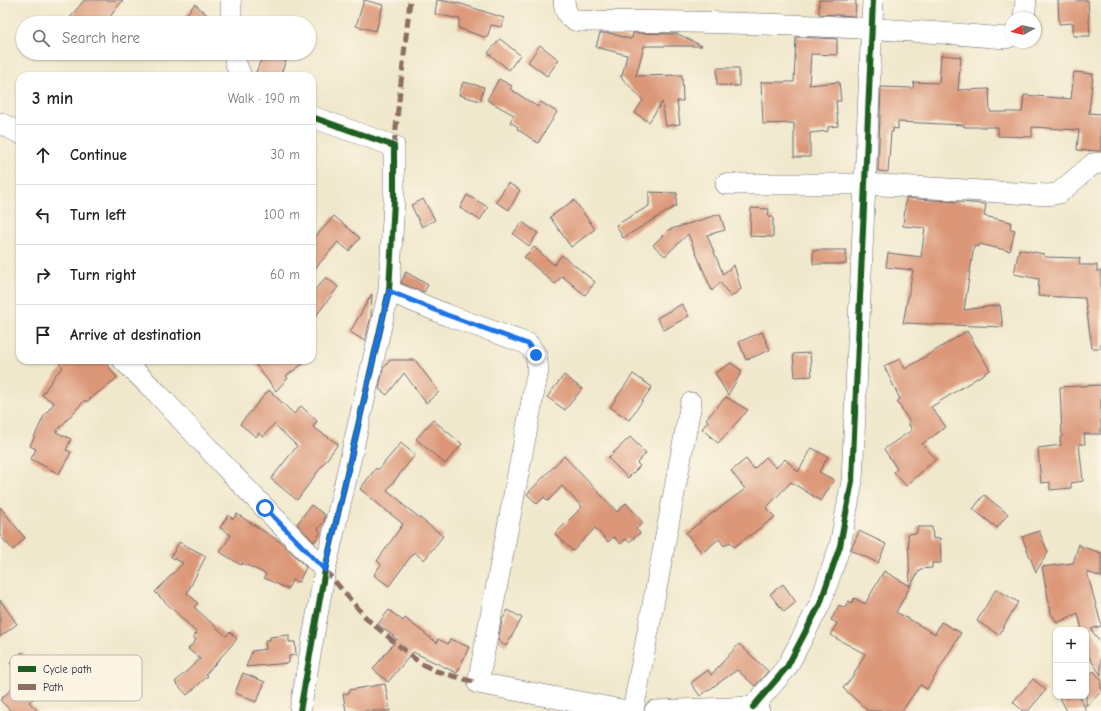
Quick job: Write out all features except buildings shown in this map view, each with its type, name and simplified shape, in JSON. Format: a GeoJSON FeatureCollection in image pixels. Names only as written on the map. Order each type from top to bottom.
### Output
{"type":"FeatureCollection","features":[{"type":"Feature","properties":{"kind":"street"},"geometry":{"type":"LineString","coordinates":[[231,0],[231,16]]}},
{"type":"Feature","properties":{"kind":"street"},"geometry":{"type":"LineString","coordinates":[[564,0],[567,15],[578,21],[663,22],[912,30],[1005,38]]}},
{"type":"Feature","properties":{"kind":"street"},"geometry":{"type":"LineString","coordinates":[[655,711],[756,709],[788,667],[820,604],[840,546],[852,481],[873,0]]}},
{"type":"Feature","properties":{"kind":"street"},"geometry":{"type":"LineString","coordinates":[[1025,12],[1026,0]]}},
{"type":"Feature","properties":{"kind":"street"},"geometry":{"type":"LineString","coordinates":[[235,60],[239,72]]}},
{"type":"Feature","properties":{"kind":"street"},"geometry":{"type":"LineString","coordinates":[[300,711],[325,570],[389,291],[394,201],[394,146],[316,118]]}},
{"type":"Feature","properties":{"kind":"street"},"geometry":{"type":"LineString","coordinates":[[0,123],[16,131]]}},
{"type":"Feature","properties":{"kind":"street"},"geometry":{"type":"LineString","coordinates":[[726,184],[866,184],[1048,196],[1059,193],[1093,164],[1101,163]]}},
{"type":"Feature","properties":{"kind":"street"},"geometry":{"type":"LineString","coordinates":[[389,291],[447,315],[528,344],[536,355],[538,370],[478,683],[627,711]]}},
{"type":"Feature","properties":{"kind":"street"},"geometry":{"type":"LineString","coordinates":[[127,364],[158,394],[230,473],[325,570]]}},
{"type":"Feature","properties":{"kind":"street"},"geometry":{"type":"LineString","coordinates":[[633,711],[691,403]]}},
{"type":"Feature","properties":{"kind":"marked path"},"geometry":{"type":"LineString","coordinates":[[394,146],[410,0]]}},
{"type":"Feature","properties":{"kind":"marked path"},"geometry":{"type":"LineString","coordinates":[[325,570],[368,620],[420,663],[436,671],[478,683]]}},
{"type":"Feature","properties":{"kind":"cycle path"},"geometry":{"type":"LineString","coordinates":[[753,707],[787,667],[820,604],[840,546],[852,481],[873,0]]}},
{"type":"Feature","properties":{"kind":"cycle path"},"geometry":{"type":"LineString","coordinates":[[300,711],[325,570],[389,291],[394,201],[394,146],[316,118]]}},
{"type":"Feature","properties":{"kind":"route"},"geometry":{"type":"LineString","coordinates":[[265,508],[325,570],[389,291],[447,315],[528,344],[536,355]]}}]}
